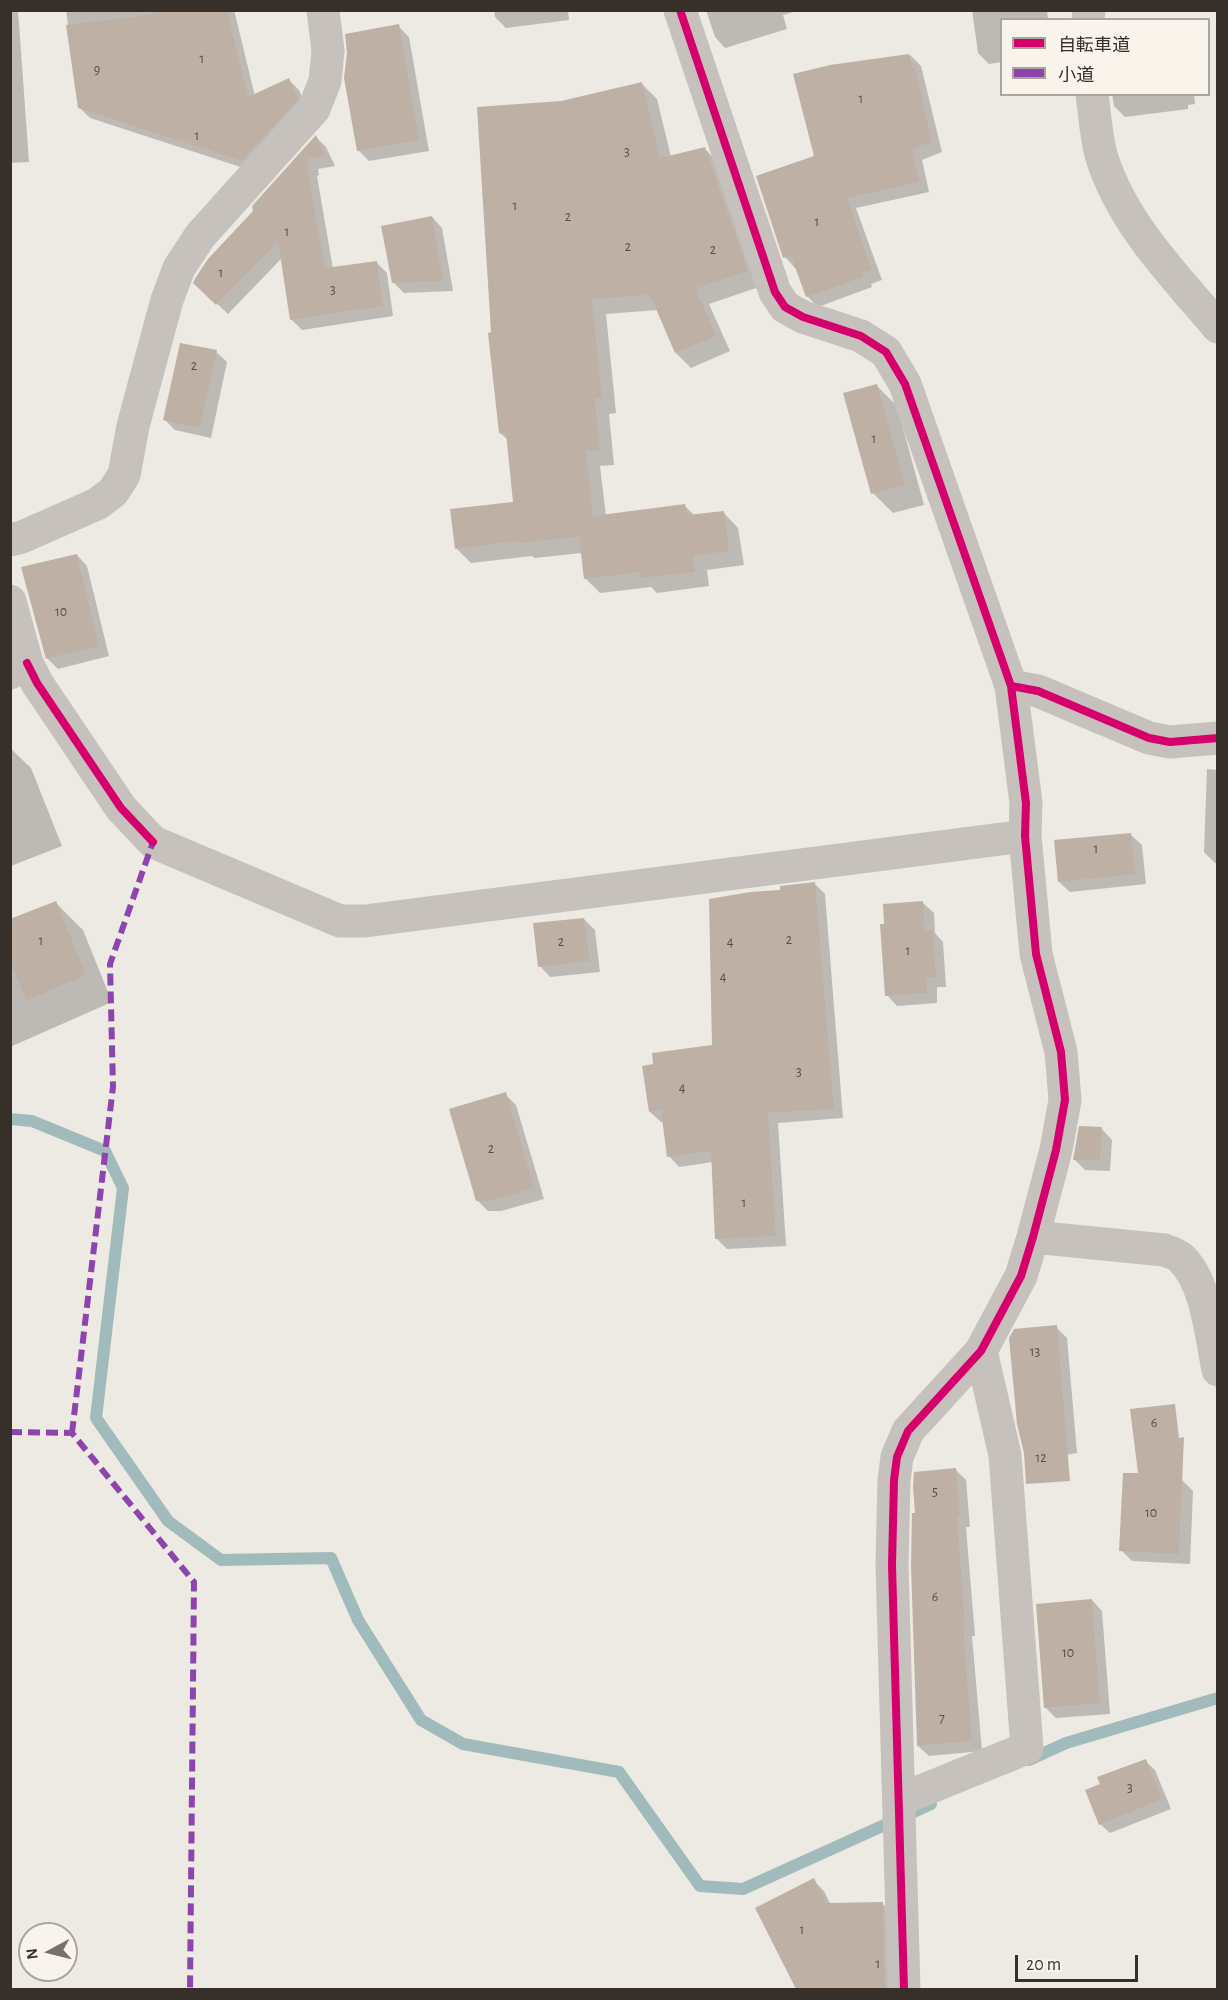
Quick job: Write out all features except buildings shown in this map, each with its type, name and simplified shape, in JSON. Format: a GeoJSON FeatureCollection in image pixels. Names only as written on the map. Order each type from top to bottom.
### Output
{"type":"FeatureCollection","features":[{"type":"Feature","properties":{"kind":"street"},"geometry":{"type":"LineString","coordinates":[[10,540],[22,537],[97,504],[113,492],[124,475],[142,392],[167,300],[179,268],[200,236],[314,109],[325,81],[328,51],[323,10]]}},
{"type":"Feature","properties":{"kind":"street"},"geometry":{"type":"LineString","coordinates":[[680,10],[775,292],[785,307],[803,317],[861,336],[886,351],[905,384],[1011,686],[1026,803],[1025,836],[1036,954],[1061,1052],[1065,1100],[1056,1150],[1021,1276],[981,1351],[908,1431],[897,1457],[894,1480],[892,1565],[904,1989]]}},
{"type":"Feature","properties":{"kind":"street"},"geometry":{"type":"LineString","coordinates":[[1092,96],[1102,157],[1124,210],[1218,327]]}},
{"type":"Feature","properties":{"kind":"street"},"geometry":{"type":"LineString","coordinates":[[10,601],[19,668],[37,683],[121,808],[153,842],[340,921],[365,921],[1025,836]]}},
{"type":"Feature","properties":{"kind":"street"},"geometry":{"type":"LineString","coordinates":[[1011,686],[1038,691],[1149,738],[1170,742],[1218,738]]}},
{"type":"Feature","properties":{"kind":"street"},"geometry":{"type":"LineString","coordinates":[[1033,1237],[1164,1250],[1180,1256],[1201,1290],[1218,1370]]}},
{"type":"Feature","properties":{"kind":"street"},"geometry":{"type":"LineString","coordinates":[[899,1811],[1027,1748],[1005,1455],[981,1351]]}},
{"type":"Feature","properties":{"kind":"waterway"},"geometry":{"type":"LineString","coordinates":[[10,1119],[32,1121],[105,1151],[123,1188],[96,1418],[168,1521],[221,1560],[331,1558],[358,1620],[421,1720],[463,1744],[619,1772],[700,1886],[743,1889],[931,1804]]}},
{"type":"Feature","properties":{"kind":"waterway"},"geometry":{"type":"LineString","coordinates":[[1029,1760],[1066,1743],[1218,1698]]}},
{"type":"Feature","properties":{"kind":"marked path"},"geometry":{"type":"LineString","coordinates":[[72,1433],[113,1087],[110,964],[153,842]]}},
{"type":"Feature","properties":{"kind":"marked path"},"geometry":{"type":"LineString","coordinates":[[10,1432],[72,1433],[194,1582],[190,1990]]}},
{"type":"Feature","properties":{"kind":"cycle path"},"geometry":{"type":"LineString","coordinates":[[680,10],[775,292],[785,307],[803,317],[861,336],[886,352],[905,384],[1011,686],[1038,691],[1149,738],[1170,742],[1218,738]]}},
{"type":"Feature","properties":{"kind":"cycle path"},"geometry":{"type":"LineString","coordinates":[[27,663],[37,683],[121,808],[153,842]]}},
{"type":"Feature","properties":{"kind":"cycle path"},"geometry":{"type":"LineString","coordinates":[[904,1990],[892,1565],[894,1480],[897,1457],[908,1431],[981,1351],[1021,1276],[1056,1150],[1065,1100],[1061,1052],[1036,954],[1025,836],[1026,803],[1011,686]]}}]}
